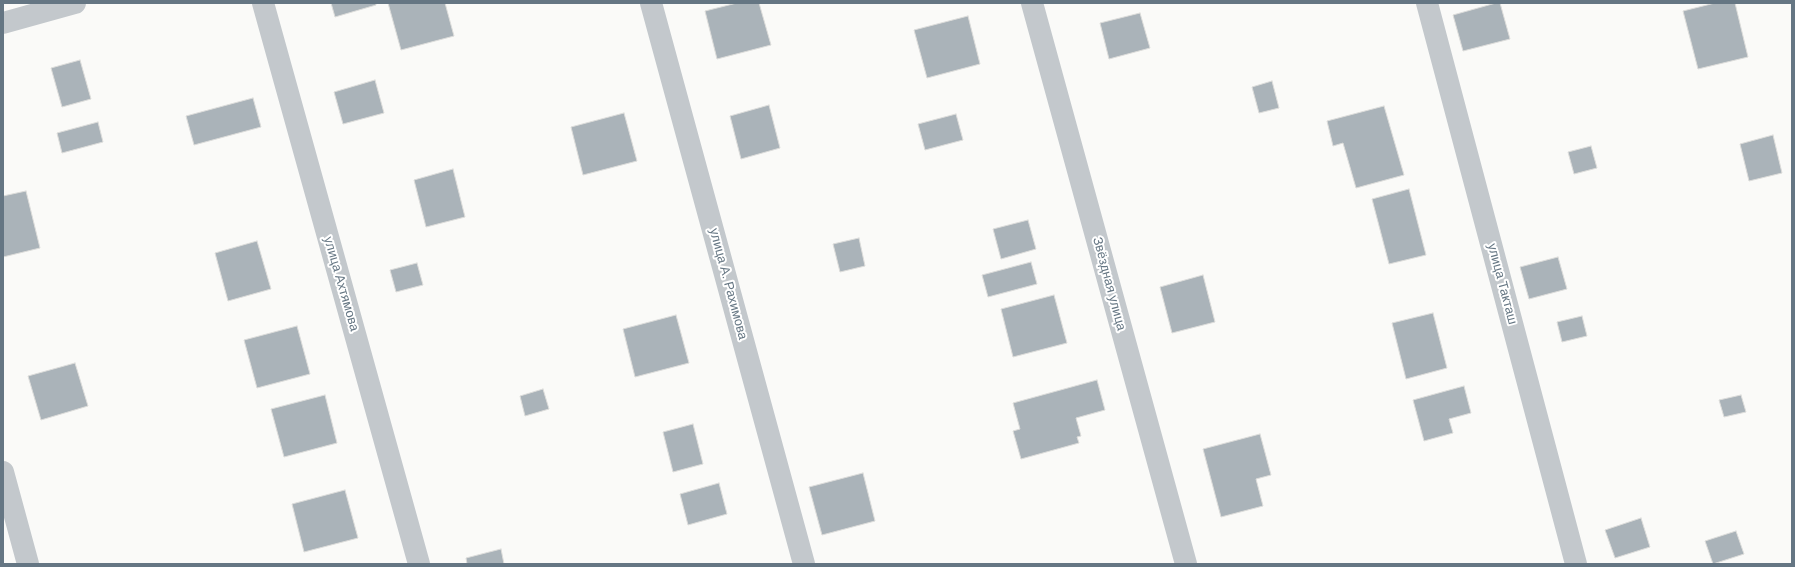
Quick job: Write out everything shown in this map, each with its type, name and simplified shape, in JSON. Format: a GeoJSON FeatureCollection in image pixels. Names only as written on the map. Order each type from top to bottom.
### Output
{"type":"FeatureCollection","features":[{"type":"Feature","properties":{"kind":"street"},"geometry":{"type":"LineString","coordinates":[[3,23],[75,3]]}},
{"type":"Feature","properties":{"kind":"street","name":"улица Ахтямова"},"geometry":{"type":"LineString","coordinates":[[263,3],[419,564]]}},
{"type":"Feature","properties":{"kind":"street","name":"улица А. Рахимова"},"geometry":{"type":"LineString","coordinates":[[652,3],[804,564]]}},
{"type":"Feature","properties":{"kind":"street","name":"Звёздная улица"},"geometry":{"type":"LineString","coordinates":[[1032,3],[1186,564]]}},
{"type":"Feature","properties":{"kind":"street","name":"улица Такташ"},"geometry":{"type":"LineString","coordinates":[[1427,3],[1576,564]]}},
{"type":"Feature","properties":{"kind":"street"},"geometry":{"type":"LineString","coordinates":[[3,472],[28,564]]}},
{"type":"Feature","properties":{"kind":"building"},"geometry":{"type":"Polygon","coordinates":[[[331,3],[376,3],[376,5],[335,17],[331,3]]]}},
{"type":"Feature","properties":{"kind":"building"},"geometry":{"type":"Polygon","coordinates":[[[388,3],[445,3],[454,36],[401,50],[388,3]]]}},
{"type":"Feature","properties":{"kind":"building"},"geometry":{"type":"Polygon","coordinates":[[[737,3],[759,3],[771,45],[717,59],[705,11],[737,3]]]}},
{"type":"Feature","properties":{"kind":"building"},"geometry":{"type":"Polygon","coordinates":[[[1500,3],[1510,39],[1463,51],[1453,15],[1500,3]]]}},
{"type":"Feature","properties":{"kind":"building"},"geometry":{"type":"Polygon","coordinates":[[[1715,3],[1735,3],[1748,57],[1698,69],[1683,11],[1715,3]]]}},
{"type":"Feature","properties":{"kind":"building"},"geometry":{"type":"Polygon","coordinates":[[[1140,13],[1150,48],[1109,59],[1100,23],[1140,13]]]}},
{"type":"Feature","properties":{"kind":"building"},"geometry":{"type":"Polygon","coordinates":[[[968,16],[980,64],[927,78],[914,30],[968,16]]]}},
{"type":"Feature","properties":{"kind":"building"},"geometry":{"type":"Polygon","coordinates":[[[80,60],[91,99],[62,107],[51,68],[80,60]]]}},
{"type":"Feature","properties":{"kind":"building"},"geometry":{"type":"Polygon","coordinates":[[[375,80],[384,113],[343,124],[334,92],[375,80]]]}},
{"type":"Feature","properties":{"kind":"building"},"geometry":{"type":"Polygon","coordinates":[[[1272,81],[1279,108],[1259,113],[1252,87],[1272,81]]]}},
{"type":"Feature","properties":{"kind":"building"},"geometry":{"type":"Polygon","coordinates":[[[253,98],[261,127],[194,145],[186,116],[253,98]]]}},
{"type":"Feature","properties":{"kind":"building"},"geometry":{"type":"Polygon","coordinates":[[[769,105],[780,148],[741,159],[730,116],[769,105]]]}},
{"type":"Feature","properties":{"kind":"building"},"geometry":{"type":"Polygon","coordinates":[[[1384,106],[1404,175],[1356,188],[1343,143],[1333,146],[1327,121],[1384,106]]]}},
{"type":"Feature","properties":{"kind":"building"},"geometry":{"type":"Polygon","coordinates":[[[624,113],[637,161],[583,175],[571,127],[624,113]]]}},
{"type":"Feature","properties":{"kind":"building"},"geometry":{"type":"Polygon","coordinates":[[[956,114],[963,140],[925,150],[918,124],[956,114]]]}},
{"type":"Feature","properties":{"kind":"building"},"geometry":{"type":"Polygon","coordinates":[[[98,122],[103,142],[62,153],[57,133],[98,122]]]}},
{"type":"Feature","properties":{"kind":"building"},"geometry":{"type":"Polygon","coordinates":[[[1773,135],[1782,173],[1749,181],[1740,144],[1773,135]]]}},
{"type":"Feature","properties":{"kind":"building"},"geometry":{"type":"Polygon","coordinates":[[[1591,146],[1597,168],[1574,174],[1568,152],[1591,146]]]}},
{"type":"Feature","properties":{"kind":"building"},"geometry":{"type":"Polygon","coordinates":[[[453,169],[465,217],[426,227],[414,180],[453,169]]]}},
{"type":"Feature","properties":{"kind":"building"},"geometry":{"type":"Polygon","coordinates":[[[1409,189],[1426,255],[1389,264],[1372,199],[1409,189]]]}},
{"type":"Feature","properties":{"kind":"building"},"geometry":{"type":"Polygon","coordinates":[[[26,191],[40,248],[3,257],[3,196],[26,191]]]}},
{"type":"Feature","properties":{"kind":"building"},"geometry":{"type":"Polygon","coordinates":[[[1028,220],[1036,249],[1001,259],[993,229],[1028,220]]]}},
{"type":"Feature","properties":{"kind":"building"},"geometry":{"type":"Polygon","coordinates":[[[859,238],[865,266],[840,272],[833,244],[859,238]]]}},
{"type":"Feature","properties":{"kind":"building"},"geometry":{"type":"Polygon","coordinates":[[[257,241],[271,289],[228,301],[215,253],[257,241]]]}},
{"type":"Feature","properties":{"kind":"building"},"geometry":{"type":"Polygon","coordinates":[[[1558,257],[1567,289],[1529,299],[1520,267],[1558,257]]]}},
{"type":"Feature","properties":{"kind":"building"},"geometry":{"type":"Polygon","coordinates":[[[1031,262],[1037,284],[988,297],[982,275],[1031,262]]]}},
{"type":"Feature","properties":{"kind":"building"},"geometry":{"type":"Polygon","coordinates":[[[417,263],[423,285],[396,292],[390,270],[417,263]]]}},
{"type":"Feature","properties":{"kind":"building"},"geometry":{"type":"Polygon","coordinates":[[[1203,275],[1215,322],[1172,333],[1160,287],[1203,275]]]}},
{"type":"Feature","properties":{"kind":"building"},"geometry":{"type":"Polygon","coordinates":[[[1054,295],[1067,343],[1013,357],[1001,309],[1054,295]]]}},
{"type":"Feature","properties":{"kind":"building"},"geometry":{"type":"Polygon","coordinates":[[[1433,313],[1447,368],[1406,379],[1392,323],[1433,313]]]}},
{"type":"Feature","properties":{"kind":"building"},"geometry":{"type":"Polygon","coordinates":[[[676,315],[689,363],[635,377],[623,329],[676,315]]]}},
{"type":"Feature","properties":{"kind":"building"},"geometry":{"type":"Polygon","coordinates":[[[1582,316],[1587,336],[1562,342],[1557,322],[1582,316]]]}},
{"type":"Feature","properties":{"kind":"building"},"geometry":{"type":"Polygon","coordinates":[[[297,326],[310,374],[257,388],[244,340],[297,326]]]}},
{"type":"Feature","properties":{"kind":"building"},"geometry":{"type":"Polygon","coordinates":[[[75,363],[88,406],[41,420],[28,376],[75,363]]]}},
{"type":"Feature","properties":{"kind":"building"},"geometry":{"type":"Polygon","coordinates":[[[1097,380],[1105,410],[1076,418],[1081,436],[1077,437],[1079,443],[1021,459],[1013,431],[1020,429],[1013,403],[1097,380]]]}},
{"type":"Feature","properties":{"kind":"building"},"geometry":{"type":"Polygon","coordinates":[[[1464,386],[1471,413],[1449,419],[1453,433],[1424,441],[1413,400],[1464,386]]]}},
{"type":"Feature","properties":{"kind":"building"},"geometry":{"type":"Polygon","coordinates":[[[543,389],[549,409],[525,416],[520,396],[543,389]]]}},
{"type":"Feature","properties":{"kind":"building"},"geometry":{"type":"Polygon","coordinates":[[[325,395],[337,443],[284,457],[271,409],[325,395]]]}},
{"type":"Feature","properties":{"kind":"building"},"geometry":{"type":"Polygon","coordinates":[[[1741,395],[1746,412],[1724,417],[1719,400],[1741,395]]]}},
{"type":"Feature","properties":{"kind":"building"},"geometry":{"type":"Polygon","coordinates":[[[693,424],[703,464],[673,472],[663,432],[693,424]]]}},
{"type":"Feature","properties":{"kind":"building"},"geometry":{"type":"Polygon","coordinates":[[[1260,434],[1271,475],[1256,479],[1263,506],[1221,517],[1203,449],[1260,434]]]}},
{"type":"Feature","properties":{"kind":"building"},"geometry":{"type":"Polygon","coordinates":[[[863,473],[875,521],[822,535],[809,487],[863,473]]]}},
{"type":"Feature","properties":{"kind":"building"},"geometry":{"type":"Polygon","coordinates":[[[719,483],[727,514],[688,525],[680,494],[719,483]]]}},
{"type":"Feature","properties":{"kind":"building"},"geometry":{"type":"Polygon","coordinates":[[[345,490],[358,538],[304,552],[292,504],[345,490]]]}},
{"type":"Feature","properties":{"kind":"building"},"geometry":{"type":"Polygon","coordinates":[[[1641,518],[1650,547],[1615,558],[1605,530],[1641,518]]]}},
{"type":"Feature","properties":{"kind":"building"},"geometry":{"type":"Polygon","coordinates":[[[1736,531],[1744,554],[1713,564],[1705,541],[1736,531]]]}},
{"type":"Feature","properties":{"kind":"building"},"geometry":{"type":"Polygon","coordinates":[[[501,549],[504,564],[467,564],[466,558],[501,549]]]}}]}
